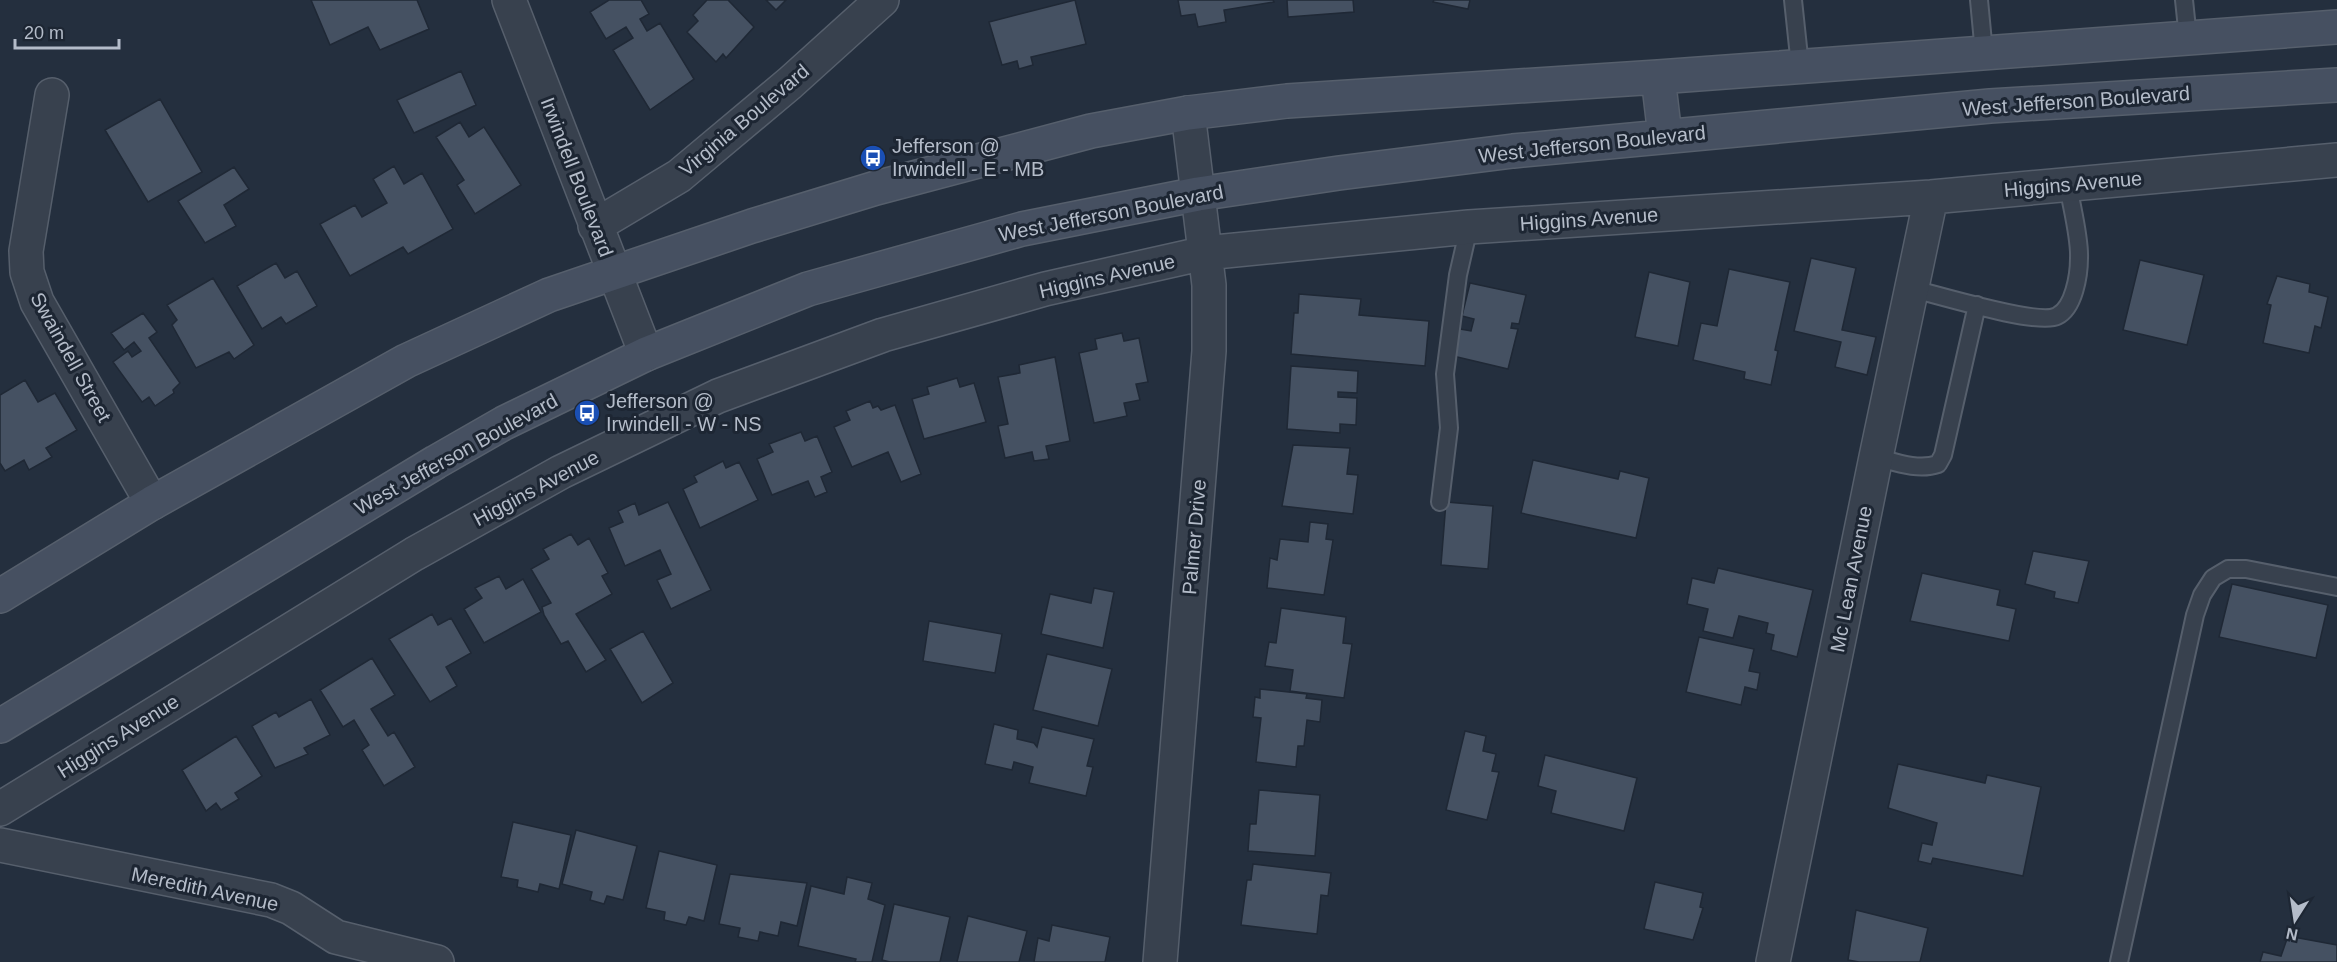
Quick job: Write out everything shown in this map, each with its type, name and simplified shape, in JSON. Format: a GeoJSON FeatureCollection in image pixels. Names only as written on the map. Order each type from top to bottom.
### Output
{"type":"FeatureCollection","features":[{"type":"Feature","properties":{"kind":"main road"},"geometry":{"type":"LineString","coordinates":[[0,596],[152,503],[406,361],[549,295],[752,225],[876,188],[1091,131],[1188,113],[1287,100],[1658,77],[2337,27]]}},
{"type":"Feature","properties":{"kind":"main road"},"geometry":{"type":"LineString","coordinates":[[1984,53],[1990,106]]}},
{"type":"Feature","properties":{"kind":"main road"},"geometry":{"type":"LineString","coordinates":[[1658,77],[1665,136]]}},
{"type":"Feature","properties":{"kind":"main road","name":"West Jefferson Boulevard"},"geometry":{"type":"LineString","coordinates":[[0,726],[435,462],[504,423],[646,354],[819,286],[1022,229],[1198,194],[1338,173],[1513,151],[1990,106],[2337,85]]}},
{"type":"Feature","properties":{"kind":"street","name":"Irwindell Boulevard"},"geometry":{"type":"LineString","coordinates":[[509,0],[646,354]]}},
{"type":"Feature","properties":{"kind":"street","name":"Virginia Boulevard"},"geometry":{"type":"LineString","coordinates":[[595,226],[679,176],[790,83],[882,0]]}},
{"type":"Feature","properties":{"kind":"street","name":"Swaindell Street"},"geometry":{"type":"LineString","coordinates":[[52,95],[26,251],[27,272],[37,302],[152,503]]}},
{"type":"Feature","properties":{"kind":"street","name":"Palmer Drive"},"geometry":{"type":"LineString","coordinates":[[1160,962],[1209,351],[1209,285],[1188,113]]}},
{"type":"Feature","properties":{"kind":"street","name":"Higgins Avenue"},"geometry":{"type":"LineString","coordinates":[[0,809],[414,554],[561,472],[718,396],[883,334],[1046,289],[1205,253],[1469,226],[1931,197],[2337,160]]}},
{"type":"Feature","properties":{"kind":"street","name":"Mc Lean Avenue"},"geometry":{"type":"LineString","coordinates":[[1773,962],[1931,197]]}},
{"type":"Feature","properties":{"kind":"street","name":"Meredith Avenue"},"geometry":{"type":"LineString","coordinates":[[0,845],[271,900],[291,908],[336,937],[437,962]]}},
{"type":"Feature","properties":{"kind":"lane"},"geometry":{"type":"LineString","coordinates":[[1793,0],[1800,66]]}},
{"type":"Feature","properties":{"kind":"lane"},"geometry":{"type":"LineString","coordinates":[[1979,0],[1984,53]]}},
{"type":"Feature","properties":{"kind":"lane"},"geometry":{"type":"LineString","coordinates":[[2184,0],[2187,38]]}},
{"type":"Feature","properties":{"kind":"lane"},"geometry":{"type":"LineString","coordinates":[[1913,289],[2045,320],[2058,316],[2069,304],[2079,257],[2068,184]]}},
{"type":"Feature","properties":{"kind":"lane"},"geometry":{"type":"LineString","coordinates":[[1440,502],[1449,428],[1444,374],[1458,275],[1469,226]]}},
{"type":"Feature","properties":{"kind":"lane"},"geometry":{"type":"LineString","coordinates":[[1876,457],[1916,466],[1931,467],[1938,464],[1943,455],[1977,304]]}},
{"type":"Feature","properties":{"kind":"lane"},"geometry":{"type":"LineString","coordinates":[[2119,962],[2192,626],[2202,595],[2213,578],[2228,569],[2246,569],[2337,587]]}},
{"type":"Feature","properties":{"kind":"building"},"geometry":{"type":"Polygon","coordinates":[[[311,0],[417,0],[429,29],[380,50],[368,27],[330,45],[311,0]]]}},
{"type":"Feature","properties":{"kind":"building"},"geometry":{"type":"Polygon","coordinates":[[[609,0],[641,0],[649,14],[640,19],[647,31],[660,23],[694,79],[650,110],[613,50],[633,38],[626,27],[606,39],[590,12],[609,0]]]}},
{"type":"Feature","properties":{"kind":"building"},"geometry":{"type":"Polygon","coordinates":[[[707,0],[728,0],[754,27],[726,58],[723,54],[716,62],[687,32],[698,21],[693,15],[707,0]]]}},
{"type":"Feature","properties":{"kind":"building"},"geometry":{"type":"Polygon","coordinates":[[[766,0],[786,0],[776,10],[766,0]]]}},
{"type":"Feature","properties":{"kind":"building"},"geometry":{"type":"Polygon","coordinates":[[[1075,0],[1086,44],[1031,57],[1033,65],[1019,69],[1017,61],[1002,65],[989,22],[1075,0]]]}},
{"type":"Feature","properties":{"kind":"building"},"geometry":{"type":"Polygon","coordinates":[[[1178,0],[1273,0],[1274,2],[1224,10],[1226,22],[1198,27],[1195,14],[1181,16],[1178,0]]]}},
{"type":"Feature","properties":{"kind":"building"},"geometry":{"type":"Polygon","coordinates":[[[1287,0],[1353,0],[1354,12],[1288,17],[1287,0]]]}},
{"type":"Feature","properties":{"kind":"building"},"geometry":{"type":"Polygon","coordinates":[[[1434,0],[1470,0],[1468,9],[1433,2],[1434,0]]]}},
{"type":"Feature","properties":{"kind":"building"},"geometry":{"type":"Polygon","coordinates":[[[461,71],[476,105],[414,133],[397,100],[461,71]]]}},
{"type":"Feature","properties":{"kind":"building"},"geometry":{"type":"Polygon","coordinates":[[[160,99],[202,172],[148,202],[105,130],[160,99]]]}},
{"type":"Feature","properties":{"kind":"building"},"geometry":{"type":"Polygon","coordinates":[[[460,122],[469,137],[484,127],[521,185],[475,214],[457,185],[464,180],[436,137],[460,122]]]}},
{"type":"Feature","properties":{"kind":"building"},"geometry":{"type":"Polygon","coordinates":[[[394,166],[404,184],[422,173],[453,229],[408,254],[403,247],[350,276],[320,224],[355,205],[362,217],[387,203],[373,179],[394,166]]]}},
{"type":"Feature","properties":{"kind":"building"},"geometry":{"type":"Polygon","coordinates":[[[234,167],[249,189],[224,205],[236,226],[205,243],[178,201],[234,167]]]}},
{"type":"Feature","properties":{"kind":"building"},"geometry":{"type":"Polygon","coordinates":[[[1811,258],[1856,268],[1842,330],[1876,337],[1867,375],[1835,367],[1841,342],[1794,331],[1811,258]]]}},
{"type":"Feature","properties":{"kind":"building"},"geometry":{"type":"Polygon","coordinates":[[[2140,260],[2204,275],[2187,345],[2123,330],[2140,260]]]}},
{"type":"Feature","properties":{"kind":"building"},"geometry":{"type":"Polygon","coordinates":[[[276,263],[285,278],[297,271],[317,306],[286,324],[281,317],[262,329],[237,286],[276,263]]]}},
{"type":"Feature","properties":{"kind":"building"},"geometry":{"type":"Polygon","coordinates":[[[1729,269],[1790,282],[1775,350],[1778,351],[1771,385],[1744,379],[1745,372],[1693,360],[1701,323],[1717,326],[1729,269]]]}},
{"type":"Feature","properties":{"kind":"building"},"geometry":{"type":"Polygon","coordinates":[[[1649,272],[1690,282],[1678,346],[1635,337],[1649,272]]]}},
{"type":"Feature","properties":{"kind":"building"},"geometry":{"type":"Polygon","coordinates":[[[2277,276],[2310,284],[2309,292],[2328,297],[2321,328],[2315,326],[2309,353],[2263,343],[2271,305],[2267,304],[2277,276]]]}},
{"type":"Feature","properties":{"kind":"building"},"geometry":{"type":"Polygon","coordinates":[[[213,278],[254,345],[234,359],[229,352],[196,368],[172,325],[177,320],[167,305],[213,278]]]}},
{"type":"Feature","properties":{"kind":"building"},"geometry":{"type":"Polygon","coordinates":[[[1470,283],[1526,295],[1519,324],[1512,323],[1511,328],[1518,329],[1508,369],[1453,356],[1460,329],[1471,331],[1474,319],[1462,316],[1470,283]]]}},
{"type":"Feature","properties":{"kind":"building"},"geometry":{"type":"Polygon","coordinates":[[[1299,294],[1361,299],[1359,315],[1429,321],[1425,366],[1291,354],[1294,313],[1298,313],[1299,294]]]}},
{"type":"Feature","properties":{"kind":"building"},"geometry":{"type":"Polygon","coordinates":[[[143,313],[157,332],[149,338],[180,383],[173,390],[174,393],[155,406],[149,397],[142,402],[113,362],[128,351],[132,357],[141,351],[134,342],[124,350],[111,333],[143,313]]]}},
{"type":"Feature","properties":{"kind":"building"},"geometry":{"type":"Polygon","coordinates":[[[1122,333],[1124,341],[1139,338],[1148,382],[1136,384],[1140,400],[1124,403],[1127,416],[1094,423],[1079,353],[1097,349],[1095,339],[1122,333]]]}},
{"type":"Feature","properties":{"kind":"building"},"geometry":{"type":"Polygon","coordinates":[[[1055,357],[1070,441],[1046,446],[1049,459],[1034,461],[1032,452],[1005,458],[998,426],[1008,424],[998,377],[1020,373],[1019,365],[1055,357]]]}},
{"type":"Feature","properties":{"kind":"building"},"geometry":{"type":"Polygon","coordinates":[[[1291,366],[1358,371],[1357,393],[1338,392],[1338,397],[1357,398],[1356,425],[1340,424],[1340,433],[1287,429],[1291,366]]]}},
{"type":"Feature","properties":{"kind":"building"},"geometry":{"type":"Polygon","coordinates":[[[957,378],[960,387],[974,383],[986,422],[924,439],[912,399],[929,394],[927,387],[957,378]]]}},
{"type":"Feature","properties":{"kind":"building"},"geometry":{"type":"Polygon","coordinates":[[[25,380],[38,402],[55,393],[77,430],[46,448],[52,457],[29,470],[24,460],[5,471],[0,463],[0,395],[25,380]]]}},
{"type":"Feature","properties":{"kind":"building"},"geometry":{"type":"Polygon","coordinates":[[[870,401],[873,408],[878,406],[881,410],[895,405],[921,474],[901,482],[888,452],[852,467],[834,427],[850,420],[846,411],[870,401]]]}},
{"type":"Feature","properties":{"kind":"building"},"geometry":{"type":"Polygon","coordinates":[[[801,432],[805,441],[817,436],[832,472],[821,477],[827,492],[815,497],[808,481],[772,495],[757,459],[773,452],[769,444],[801,432]]]}},
{"type":"Feature","properties":{"kind":"building"},"geometry":{"type":"Polygon","coordinates":[[[1293,445],[1350,448],[1347,474],[1358,475],[1353,514],[1282,506],[1293,445]]]}},
{"type":"Feature","properties":{"kind":"building"},"geometry":{"type":"Polygon","coordinates":[[[1533,460],[1618,479],[1620,471],[1649,478],[1636,538],[1521,513],[1533,460]]]}},
{"type":"Feature","properties":{"kind":"building"},"geometry":{"type":"Polygon","coordinates":[[[723,461],[726,468],[739,462],[758,500],[700,528],[683,489],[697,482],[694,476],[723,461]]]}},
{"type":"Feature","properties":{"kind":"building"},"geometry":{"type":"Polygon","coordinates":[[[668,502],[711,590],[671,609],[657,580],[671,574],[660,550],[625,566],[609,528],[623,522],[618,511],[635,503],[639,515],[668,502]]]}},
{"type":"Feature","properties":{"kind":"building"},"geometry":{"type":"Polygon","coordinates":[[[1446,502],[1493,506],[1488,569],[1441,565],[1446,502]]]}},
{"type":"Feature","properties":{"kind":"building"},"geometry":{"type":"Polygon","coordinates":[[[1310,522],[1328,524],[1326,539],[1333,540],[1324,595],[1267,588],[1270,558],[1277,560],[1280,539],[1308,542],[1310,522]]]}},
{"type":"Feature","properties":{"kind":"building"},"geometry":{"type":"Polygon","coordinates":[[[571,534],[578,545],[589,538],[608,573],[602,576],[612,594],[576,614],[606,660],[586,672],[568,641],[561,644],[544,615],[542,607],[551,603],[531,569],[549,559],[543,549],[571,534]]]}},
{"type":"Feature","properties":{"kind":"building"},"geometry":{"type":"Polygon","coordinates":[[[2033,551],[2089,561],[2078,603],[2054,598],[2055,592],[2025,584],[2033,551]]]}},
{"type":"Feature","properties":{"kind":"building"},"geometry":{"type":"Polygon","coordinates":[[[1718,568],[1813,590],[1797,657],[1771,650],[1774,635],[1766,633],[1768,623],[1739,616],[1733,638],[1703,631],[1708,609],[1687,604],[1692,578],[1714,583],[1718,568]]]}},
{"type":"Feature","properties":{"kind":"building"},"geometry":{"type":"Polygon","coordinates":[[[1922,573],[2000,590],[1997,605],[2016,609],[2009,641],[1910,621],[1922,573]]]}},
{"type":"Feature","properties":{"kind":"building"},"geometry":{"type":"Polygon","coordinates":[[[499,576],[506,589],[523,579],[541,612],[484,643],[464,609],[482,598],[475,588],[499,576]]]}},
{"type":"Feature","properties":{"kind":"building"},"geometry":{"type":"Polygon","coordinates":[[[2232,584],[2328,605],[2316,658],[2219,637],[2232,584]]]}},
{"type":"Feature","properties":{"kind":"building"},"geometry":{"type":"Polygon","coordinates":[[[1094,588],[1114,592],[1103,648],[1041,634],[1050,594],[1091,603],[1094,588]]]}},
{"type":"Feature","properties":{"kind":"building"},"geometry":{"type":"Polygon","coordinates":[[[1281,608],[1346,617],[1343,643],[1352,644],[1344,698],[1290,691],[1293,670],[1265,666],[1269,642],[1276,643],[1281,608]]]}},
{"type":"Feature","properties":{"kind":"building"},"geometry":{"type":"Polygon","coordinates":[[[432,614],[438,625],[451,618],[471,653],[446,667],[457,686],[430,702],[389,639],[432,614]]]}},
{"type":"Feature","properties":{"kind":"building"},"geometry":{"type":"Polygon","coordinates":[[[929,621],[1002,634],[995,673],[923,661],[929,621]]]}},
{"type":"Feature","properties":{"kind":"building"},"geometry":{"type":"Polygon","coordinates":[[[643,631],[673,683],[642,703],[610,649],[643,631]]]}},
{"type":"Feature","properties":{"kind":"building"},"geometry":{"type":"Polygon","coordinates":[[[1699,637],[1754,649],[1749,671],[1760,673],[1757,690],[1745,687],[1741,705],[1686,692],[1699,637]]]}},
{"type":"Feature","properties":{"kind":"building"},"geometry":{"type":"Polygon","coordinates":[[[1047,654],[1112,669],[1098,726],[1033,710],[1047,654]]]}},
{"type":"Feature","properties":{"kind":"building"},"geometry":{"type":"Polygon","coordinates":[[[372,658],[395,695],[371,709],[388,736],[394,732],[415,767],[384,786],[362,750],[369,745],[354,720],[343,727],[320,690],[372,658]]]}},
{"type":"Feature","properties":{"kind":"building"},"geometry":{"type":"Polygon","coordinates":[[[1260,689],[1307,694],[1306,698],[1322,700],[1320,722],[1307,720],[1304,746],[1298,746],[1296,767],[1256,762],[1261,718],[1253,717],[1255,697],[1260,698],[1260,689]]]}},
{"type":"Feature","properties":{"kind":"building"},"geometry":{"type":"Polygon","coordinates":[[[311,699],[330,735],[304,748],[308,754],[275,768],[252,726],[276,712],[279,717],[311,699]]]}},
{"type":"Feature","properties":{"kind":"building"},"geometry":{"type":"Polygon","coordinates":[[[994,724],[1018,730],[1017,739],[1034,743],[1037,747],[1042,727],[1094,739],[1087,766],[1093,767],[1086,796],[1029,783],[1033,767],[1014,762],[1012,770],[985,764],[994,724]]]}},
{"type":"Feature","properties":{"kind":"building"},"geometry":{"type":"Polygon","coordinates":[[[1465,731],[1486,736],[1483,751],[1496,754],[1492,771],[1499,772],[1487,820],[1446,810],[1465,731]]]}},
{"type":"Feature","properties":{"kind":"building"},"geometry":{"type":"Polygon","coordinates":[[[236,736],[262,776],[235,793],[239,799],[221,810],[216,803],[206,811],[182,770],[236,736]]]}},
{"type":"Feature","properties":{"kind":"building"},"geometry":{"type":"Polygon","coordinates":[[[1545,755],[1637,778],[1624,831],[1551,813],[1556,791],[1538,786],[1545,755]]]}},
{"type":"Feature","properties":{"kind":"building"},"geometry":{"type":"Polygon","coordinates":[[[1898,764],[1985,783],[1987,775],[2041,787],[2023,876],[1933,858],[1931,864],[1918,861],[1922,843],[1932,845],[1937,823],[1888,808],[1898,764]]]}},
{"type":"Feature","properties":{"kind":"building"},"geometry":{"type":"Polygon","coordinates":[[[1259,790],[1320,795],[1315,856],[1248,851],[1250,824],[1256,824],[1259,790]]]}},
{"type":"Feature","properties":{"kind":"building"},"geometry":{"type":"Polygon","coordinates":[[[513,822],[571,835],[559,889],[540,884],[538,892],[517,887],[518,880],[501,877],[513,822]]]}},
{"type":"Feature","properties":{"kind":"building"},"geometry":{"type":"Polygon","coordinates":[[[576,830],[637,846],[623,900],[607,896],[604,904],[590,900],[592,892],[562,884],[576,830]]]}},
{"type":"Feature","properties":{"kind":"building"},"geometry":{"type":"Polygon","coordinates":[[[659,851],[717,865],[704,921],[689,917],[686,925],[664,920],[665,912],[646,908],[659,851]]]}},
{"type":"Feature","properties":{"kind":"building"},"geometry":{"type":"Polygon","coordinates":[[[1253,864],[1331,873],[1328,896],[1321,895],[1317,934],[1241,925],[1247,880],[1251,880],[1253,864]]]}},
{"type":"Feature","properties":{"kind":"building"},"geometry":{"type":"Polygon","coordinates":[[[730,874],[807,883],[797,926],[781,922],[778,936],[760,932],[758,941],[738,937],[740,928],[719,924],[730,874]]]}},
{"type":"Feature","properties":{"kind":"building"},"geometry":{"type":"Polygon","coordinates":[[[847,877],[872,883],[868,899],[885,905],[872,962],[855,962],[856,959],[798,946],[811,886],[844,894],[847,877]]]}},
{"type":"Feature","properties":{"kind":"building"},"geometry":{"type":"Polygon","coordinates":[[[1655,882],[1703,893],[1700,907],[1703,908],[1693,940],[1644,929],[1655,882]]]}},
{"type":"Feature","properties":{"kind":"building"},"geometry":{"type":"Polygon","coordinates":[[[894,904],[950,917],[940,962],[882,960],[894,904]]]}},
{"type":"Feature","properties":{"kind":"building"},"geometry":{"type":"Polygon","coordinates":[[[1856,910],[1928,928],[1920,962],[1848,960],[1856,910]]]}},
{"type":"Feature","properties":{"kind":"building"},"geometry":{"type":"Polygon","coordinates":[[[968,916],[1027,931],[1019,962],[957,962],[968,916]]]}},
{"type":"Feature","properties":{"kind":"building"},"geometry":{"type":"Polygon","coordinates":[[[1052,925],[1110,937],[1105,962],[1034,962],[1038,938],[1049,941],[1052,925]]]}},
{"type":"Feature","properties":{"kind":"building"},"geometry":{"type":"Polygon","coordinates":[[[2288,936],[2337,945],[2337,962],[2260,962],[2263,952],[2281,956],[2288,936]]]}},
{"type":"Feature","properties":{"kind":"place","name":"Jefferson @ Irwindell - E - MB"},"geometry":{"type":"Point","coordinates":[873,158]}},
{"type":"Feature","properties":{"kind":"place","name":"Jefferson @ Irwindell - W - NS"},"geometry":{"type":"Point","coordinates":[587,413]}}]}
